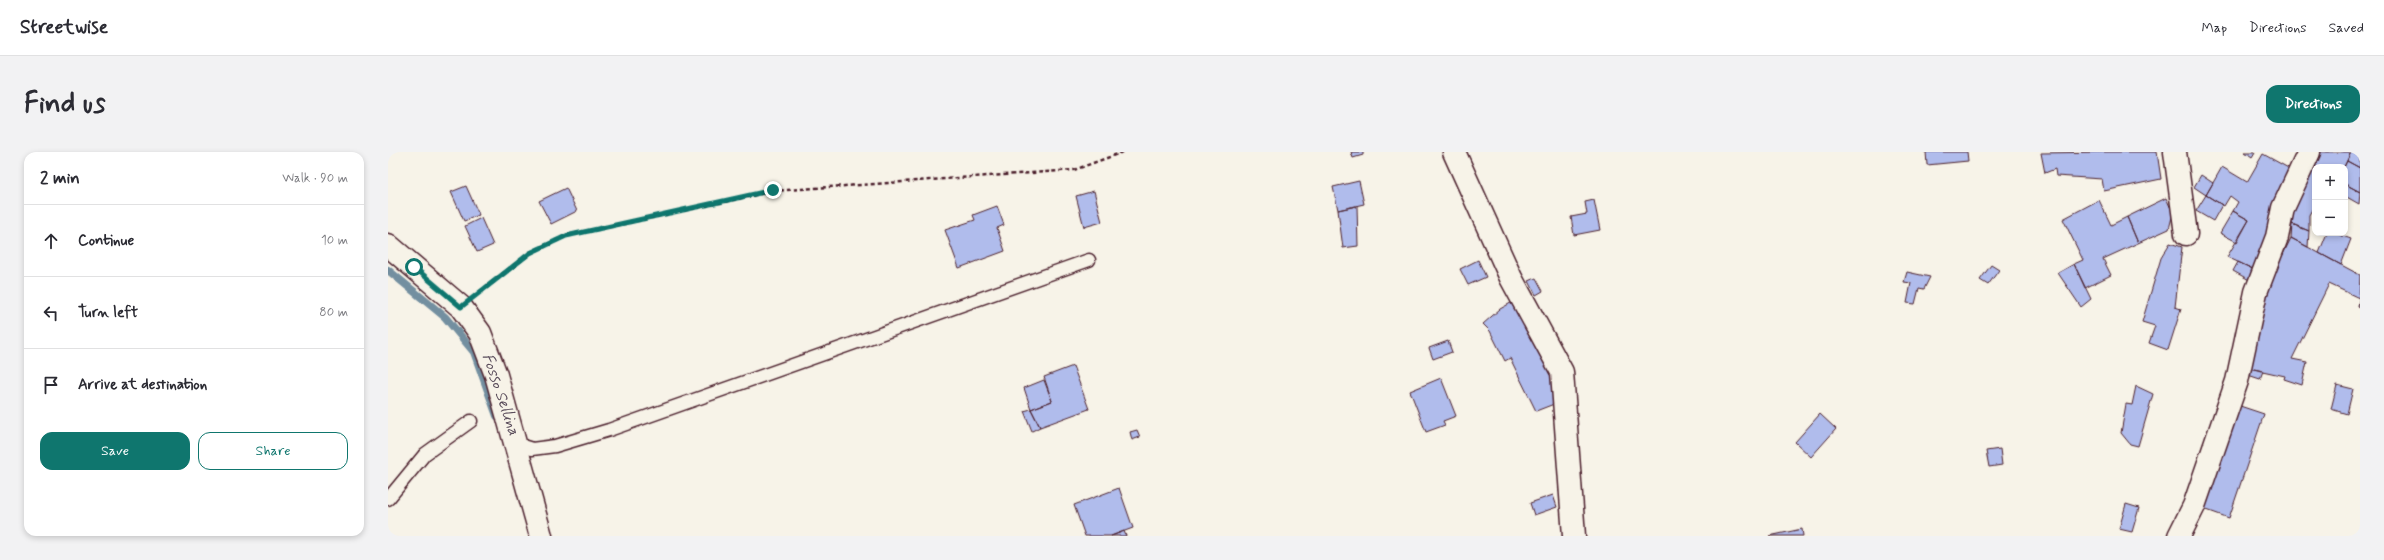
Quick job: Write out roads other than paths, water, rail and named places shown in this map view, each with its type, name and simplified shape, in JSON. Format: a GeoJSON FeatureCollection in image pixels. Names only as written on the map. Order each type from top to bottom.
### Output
{"type":"FeatureCollection","features":[{"type":"Feature","properties":{"kind":"street"},"geometry":{"type":"LineString","coordinates":[[1454,152],[1511,278],[1562,372],[1574,536]]}},
{"type":"Feature","properties":{"kind":"street"},"geometry":{"type":"LineString","coordinates":[[2174,152],[2186,234]]}},
{"type":"Feature","properties":{"kind":"street"},"geometry":{"type":"LineString","coordinates":[[2179,536],[2194,506],[2237,381],[2256,292],[2277,237],[2283,208],[2309,152]]}},
{"type":"Feature","properties":{"kind":"street"},"geometry":{"type":"LineString","coordinates":[[388,245],[461,307],[480,333],[496,376],[542,536]]}},
{"type":"Feature","properties":{"kind":"lane"},"geometry":{"type":"LineString","coordinates":[[516,444],[532,449],[555,446],[609,430],[993,296],[1089,260]]}},
{"type":"Feature","properties":{"kind":"lane"},"geometry":{"type":"LineString","coordinates":[[388,499],[425,454],[472,421]]}},
{"type":"Feature","properties":{"kind":"waterway","name":"Fosso Sellina"},"geometry":{"type":"LineString","coordinates":[[388,270],[445,317],[474,352],[497,416]]}}]}
